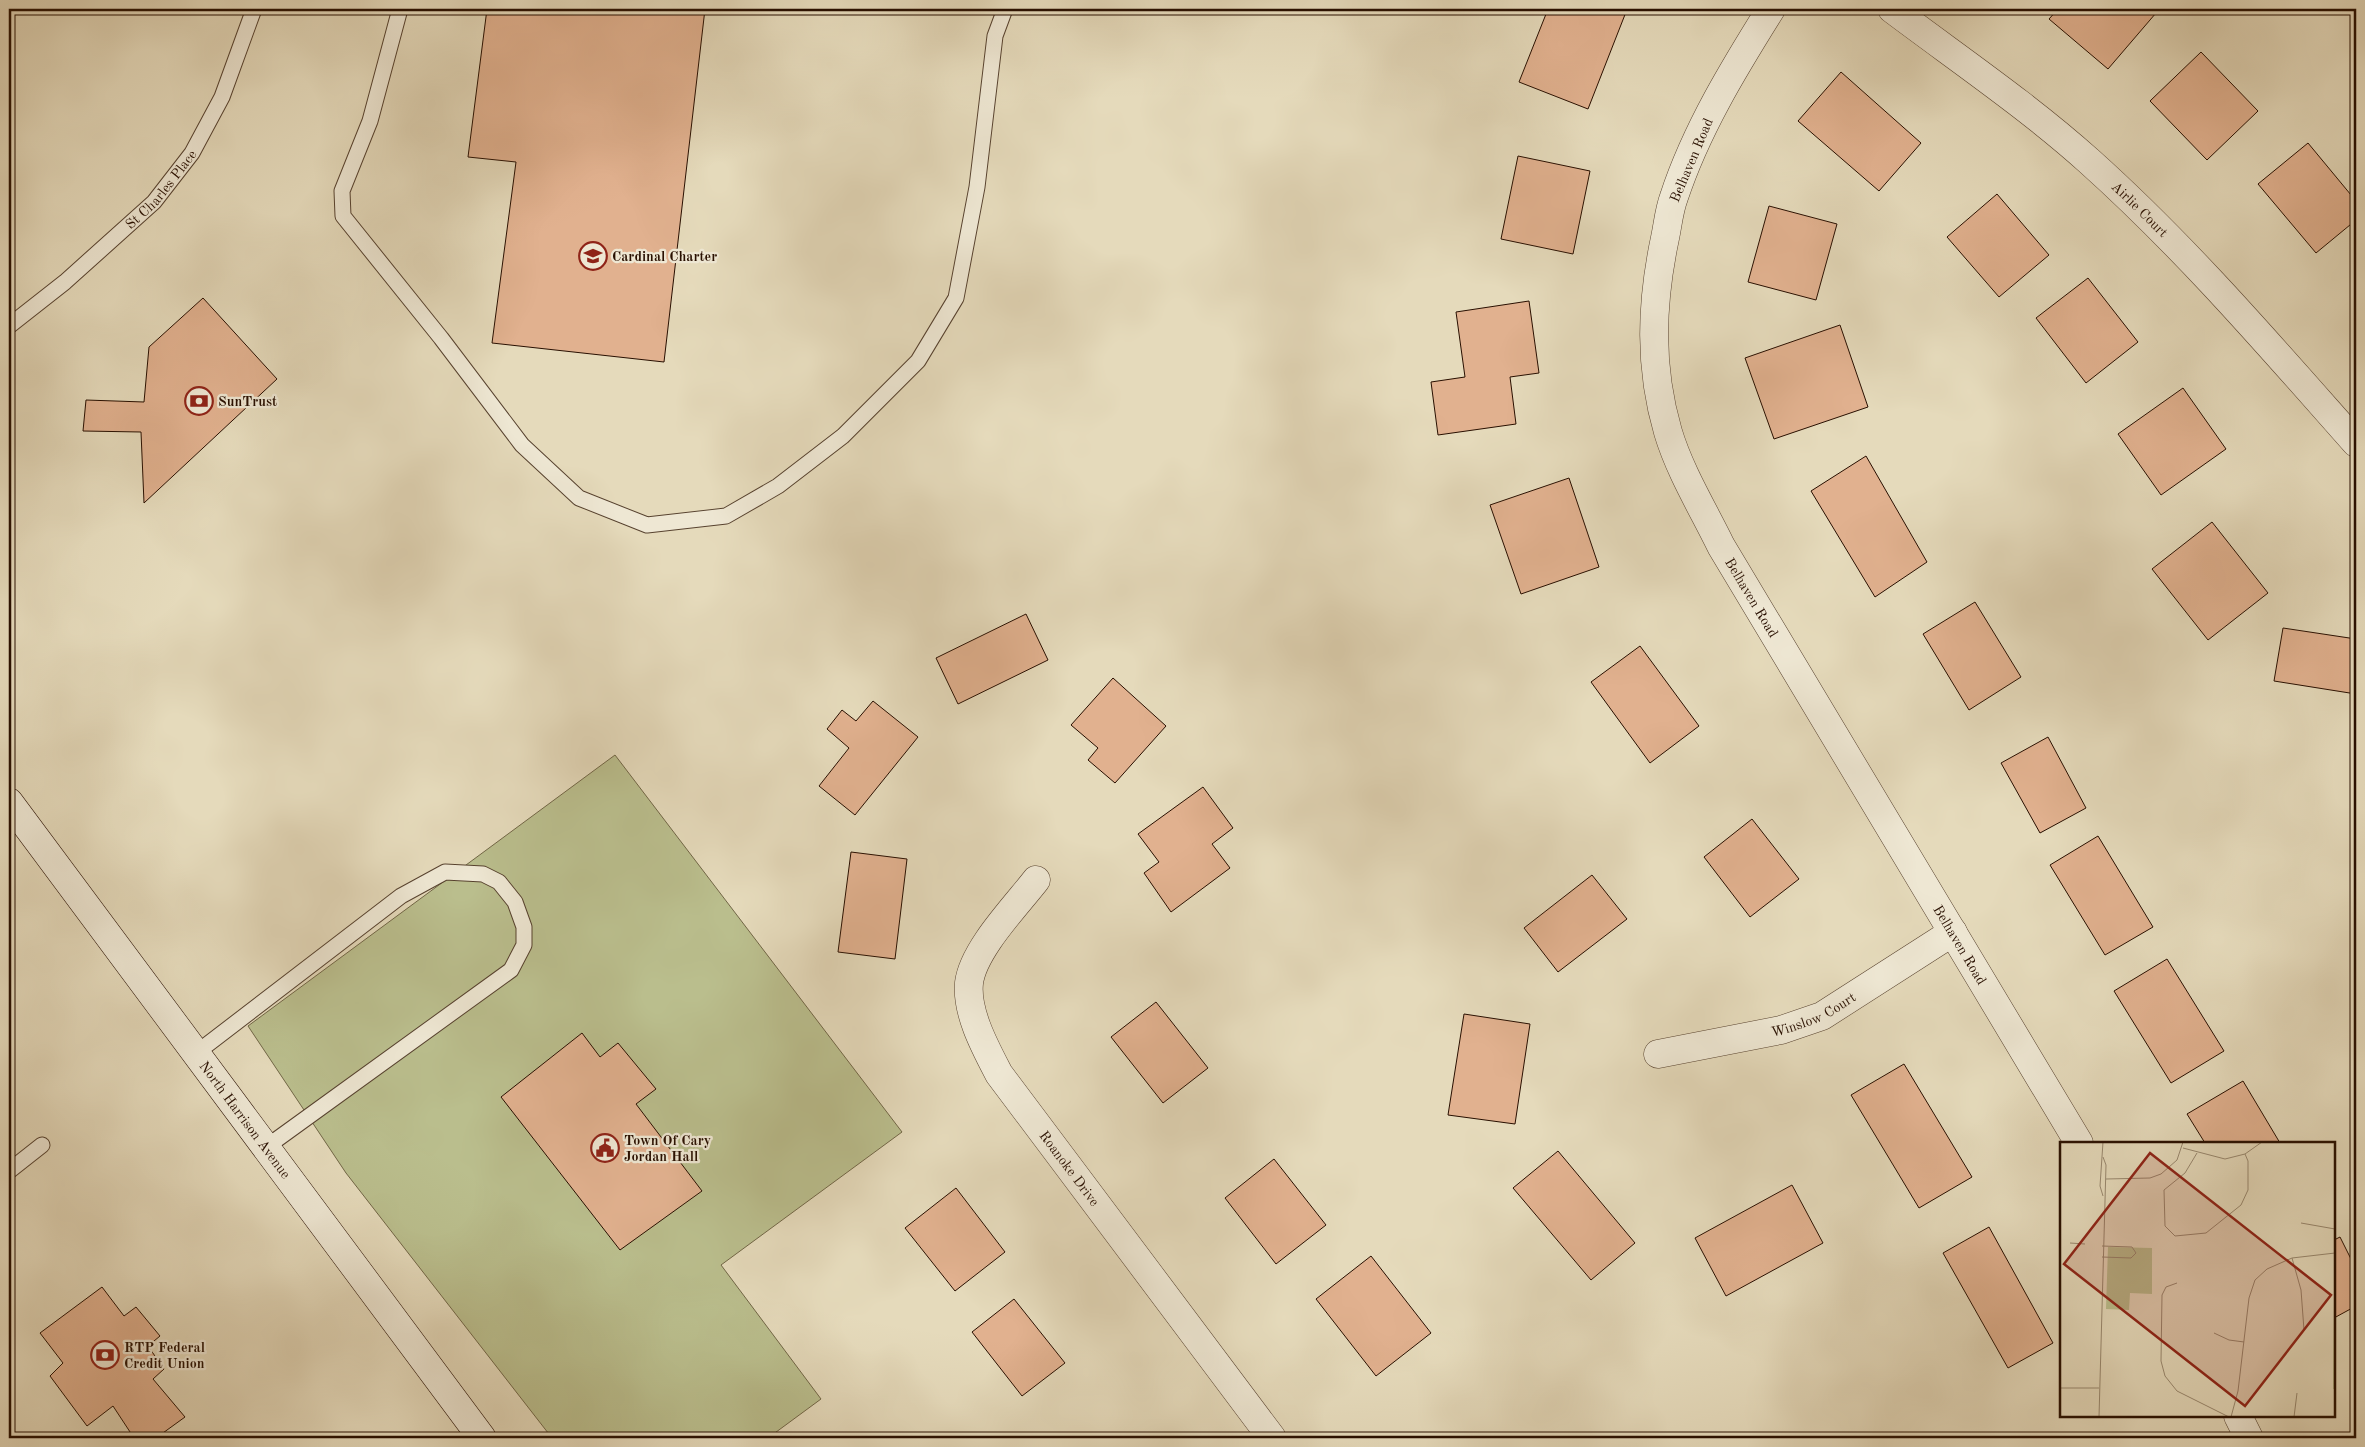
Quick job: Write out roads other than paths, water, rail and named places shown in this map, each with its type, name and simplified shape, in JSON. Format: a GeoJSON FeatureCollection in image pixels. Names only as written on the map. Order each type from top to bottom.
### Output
{"type":"FeatureCollection","features":[{"type":"Feature","properties":{"kind":"street","name":"Belhaven Road"},"geometry":{"type":"LineString","coordinates":[[1772,9],[1729,76],[1673,198],[1661,257],[1654,312],[1653,360],[1668,434],[1721,546],[2078,1142]]}},
{"type":"Feature","properties":{"kind":"street","name":"Airlie Court"},"geometry":{"type":"LineString","coordinates":[[1892,9],[2088,160],[2204,272],[2356,443]]}},
{"type":"Feature","properties":{"kind":"street","name":"North Harrison Avenue"},"geometry":{"type":"LineString","coordinates":[[9,802],[482,1438]]}},
{"type":"Feature","properties":{"kind":"street","name":"Roanoke Drive"},"geometry":{"type":"LineString","coordinates":[[1036,880],[978,954],[969,983],[972,1009],[979,1034],[999,1074],[1272,1438]]}},
{"type":"Feature","properties":{"kind":"street","name":"Winslow Court"},"geometry":{"type":"LineString","coordinates":[[1658,1054],[1780,1030],[1822,1016],[1953,932]]}},
{"type":"Feature","properties":{"kind":"street"},"geometry":{"type":"LineString","coordinates":[[2239,1417],[2250,1438]]}},
{"type":"Feature","properties":{"kind":"lane","name":"St Charles Place"},"geometry":{"type":"LineString","coordinates":[[9,326],[65,282],[154,202],[186,160],[222,97],[254,9]]}},
{"type":"Feature","properties":{"kind":"lane"},"geometry":{"type":"LineString","coordinates":[[400,9],[370,120],[342,191],[343,216],[441,338],[522,445],[579,498],[647,525],[726,516],[778,486],[843,436],[918,361],[956,298],[977,187],[995,36],[1005,9]]}},
{"type":"Feature","properties":{"kind":"lane"},"geometry":{"type":"LineString","coordinates":[[195,1054],[402,896],[445,872],[483,874],[499,882],[515,902],[524,927],[524,945],[511,970],[265,1148]]}},
{"type":"Feature","properties":{"kind":"lane"},"geometry":{"type":"LineString","coordinates":[[9,1170],[42,1145]]}},
{"type":"Feature","properties":{"kind":"place","name":"Cardinal Charter"},"geometry":{"type":"Point","coordinates":[593,256]}},
{"type":"Feature","properties":{"kind":"place","name":"SunTrust"},"geometry":{"type":"Point","coordinates":[199,401]}},
{"type":"Feature","properties":{"kind":"place","name":"Town Of Cary Jordan Hall"},"geometry":{"type":"Point","coordinates":[605,1148]}},
{"type":"Feature","properties":{"kind":"place","name":"RTP Federal Credit Union"},"geometry":{"type":"Point","coordinates":[105,1355]}}]}
